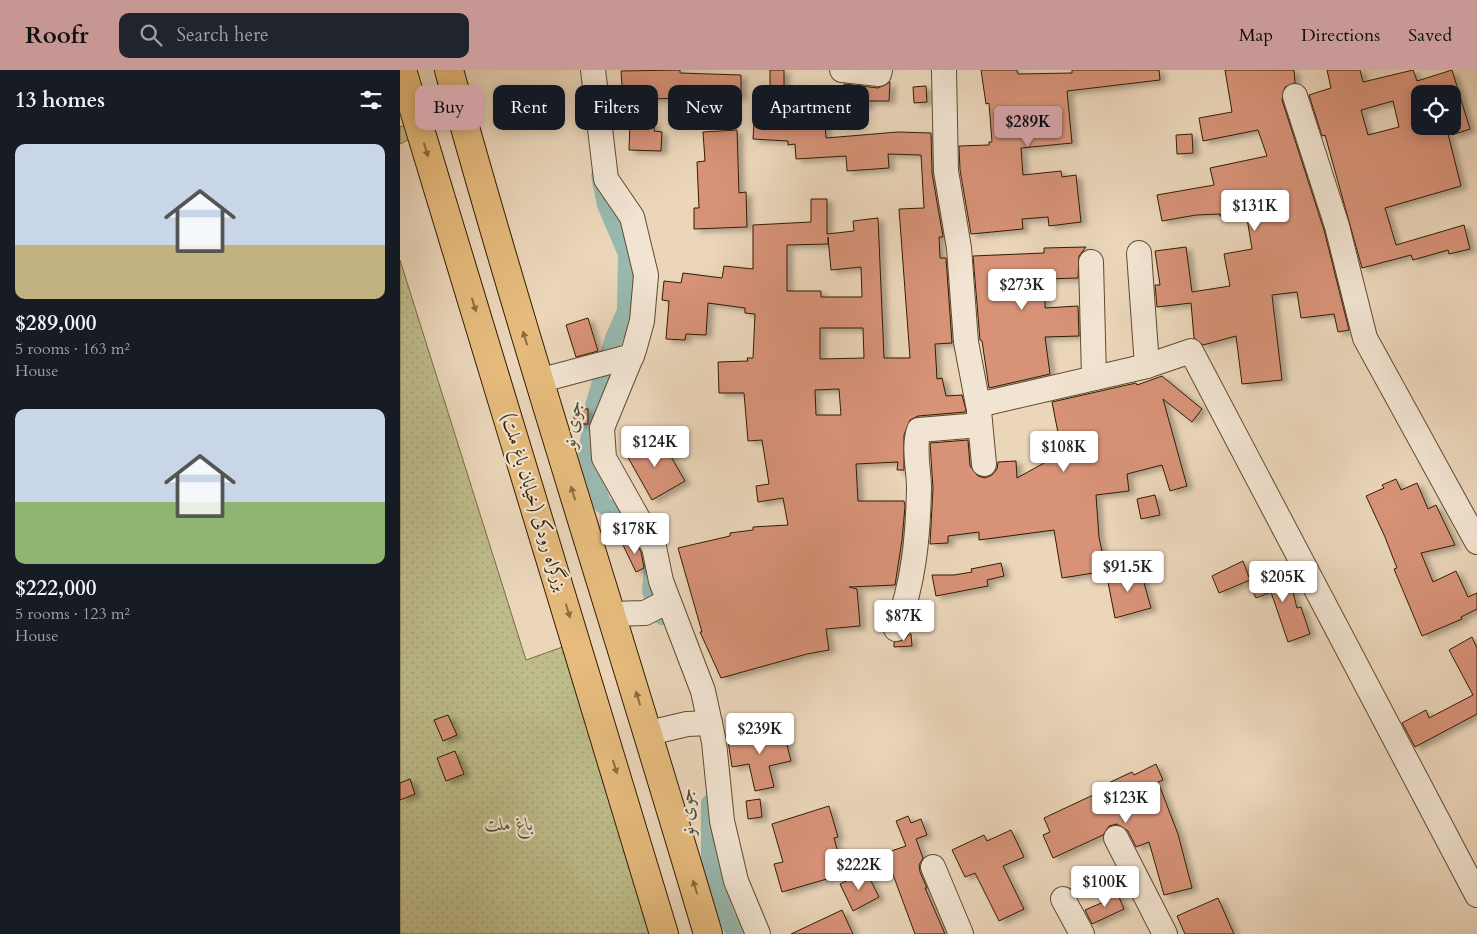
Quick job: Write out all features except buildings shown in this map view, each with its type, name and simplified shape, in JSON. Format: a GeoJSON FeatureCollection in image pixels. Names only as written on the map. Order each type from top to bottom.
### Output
{"type":"FeatureCollection","features":[{"type":"Feature","properties":{"kind":"highway","name":"بزرگراه رودکی (خیابان باغ ملت)"},"geometry":{"type":"LineString","coordinates":[[402,70],[664,934]]}},
{"type":"Feature","properties":{"kind":"highway"},"geometry":{"type":"LineString","coordinates":[[449,70],[538,381],[649,733],[708,934]]}},
{"type":"Feature","properties":{"kind":"street"},"geometry":{"type":"LineString","coordinates":[[593,70],[606,178],[632,217],[646,275],[642,321],[623,358],[602,428],[604,458],[654,547],[658,607],[703,691],[701,724],[722,820],[736,881],[758,934]]}},
{"type":"Feature","properties":{"kind":"street"},"geometry":{"type":"LineString","coordinates":[[842,70],[879,74],[880,70]]}},
{"type":"Feature","properties":{"kind":"street"},"geometry":{"type":"LineString","coordinates":[[944,70],[946,171],[959,248],[966,342],[979,415],[984,464]]}},
{"type":"Feature","properties":{"kind":"street"},"geometry":{"type":"LineString","coordinates":[[1295,96],[1336,226],[1365,338],[1468,504],[1477,542]]}},
{"type":"Feature","properties":{"kind":"street"},"geometry":{"type":"LineString","coordinates":[[1139,254],[1146,366]]}},
{"type":"Feature","properties":{"kind":"street"},"geometry":{"type":"LineString","coordinates":[[1091,262],[1094,377]]}},
{"type":"Feature","properties":{"kind":"street"},"geometry":{"type":"LineString","coordinates":[[896,629],[905,606],[913,575],[919,489],[919,430],[979,415],[1094,377],[1146,366],[1191,352],[1476,888]]}},
{"type":"Feature","properties":{"kind":"street"},"geometry":{"type":"LineString","coordinates":[[538,381],[623,358]]}},
{"type":"Feature","properties":{"kind":"street"},"geometry":{"type":"LineString","coordinates":[[611,614],[658,607]]}},
{"type":"Feature","properties":{"kind":"street"},"geometry":{"type":"LineString","coordinates":[[649,733],[701,724]]}},
{"type":"Feature","properties":{"kind":"street"},"geometry":{"type":"LineString","coordinates":[[1116,838],[1165,934]]}},
{"type":"Feature","properties":{"kind":"street"},"geometry":{"type":"LineString","coordinates":[[933,867],[961,934]]}},
{"type":"Feature","properties":{"kind":"street"},"geometry":{"type":"LineString","coordinates":[[1063,898],[1082,934]]}},
{"type":"Feature","properties":{"kind":"green space"},"geometry":{"type":"Polygon","coordinates":[[[400,127],[412,129],[408,140],[400,144],[400,127]]]}},
{"type":"Feature","properties":{"kind":"green space","name":"باغ ملت"},"geometry":{"type":"Polygon","coordinates":[[[400,260],[526,660],[571,644],[654,934],[400,934],[400,260]]]}},
{"type":"Feature","properties":{"kind":"waterway","name":"جوی نو"},"geometry":{"type":"LineString","coordinates":[[600,175],[606,205],[627,254],[626,311],[614,338],[594,406],[587,455],[602,504],[638,528],[640,536]]}},
{"type":"Feature","properties":{"kind":"waterway","name":"جوی نو"},"geometry":{"type":"LineString","coordinates":[[652,565],[651,591],[662,616]]}},
{"type":"Feature","properties":{"kind":"waterway","name":"جوی نو"},"geometry":{"type":"LineString","coordinates":[[710,803],[710,867],[725,914],[736,934]]}}]}
